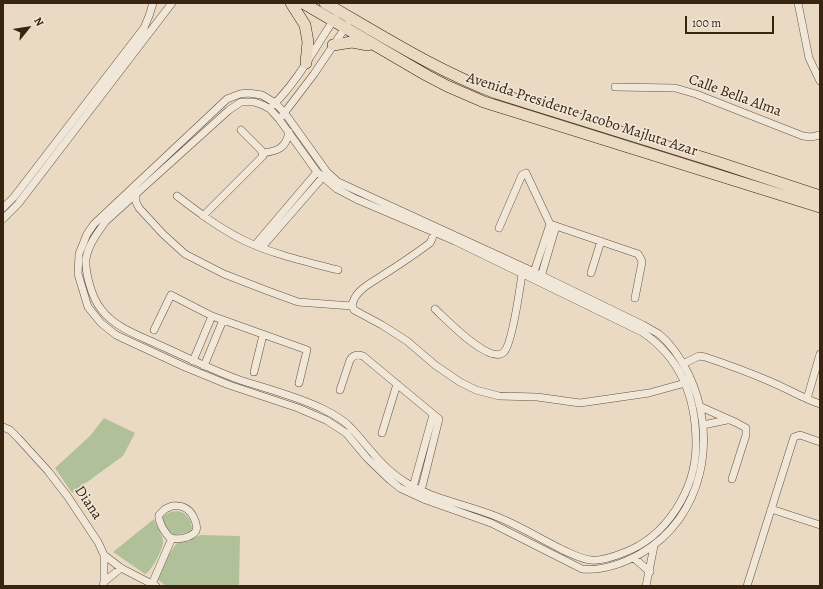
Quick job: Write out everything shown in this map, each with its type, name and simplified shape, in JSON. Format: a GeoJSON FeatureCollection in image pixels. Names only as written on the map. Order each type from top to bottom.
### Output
{"type":"FeatureCollection","features":[{"type":"Feature","properties":{"kind":"main road"},"geometry":{"type":"LineString","coordinates":[[291,3],[305,25],[308,42],[306,63]]}},
{"type":"Feature","properties":{"kind":"main road","name":"Avenida Presidente Jacobo Majluta Azar"},"geometry":{"type":"LineString","coordinates":[[303,3],[336,16],[453,76],[496,93],[819,195]]}},
{"type":"Feature","properties":{"kind":"main road","name":"Avenida Presidente Jacobo Majluta Azar"},"geometry":{"type":"LineString","coordinates":[[325,3],[336,16]]}},
{"type":"Feature","properties":{"kind":"main road","name":"Avenida Presidente Jacobo Majluta Azar"},"geometry":{"type":"LineString","coordinates":[[349,23],[378,48],[433,79],[484,102],[820,207]]}},
{"type":"Feature","properties":{"kind":"main road"},"geometry":{"type":"LineString","coordinates":[[333,45],[352,42],[378,48]]}},
{"type":"Feature","properties":{"kind":"street"},"geometry":{"type":"LineString","coordinates":[[3,208],[14,197],[144,28],[153,3]]}},
{"type":"Feature","properties":{"kind":"street"},"geometry":{"type":"LineString","coordinates":[[3,219],[18,204],[172,3]]}},
{"type":"Feature","properties":{"kind":"street"},"geometry":{"type":"LineString","coordinates":[[798,3],[809,58],[820,80]]}},
{"type":"Feature","properties":{"kind":"street"},"geometry":{"type":"LineString","coordinates":[[270,109],[299,75],[336,16]]}},
{"type":"Feature","properties":{"kind":"street"},"geometry":{"type":"LineString","coordinates":[[279,119],[308,82],[349,23]]}},
{"type":"Feature","properties":{"kind":"street"},"geometry":{"type":"LineString","coordinates":[[299,75],[308,82]]}},
{"type":"Feature","properties":{"kind":"street","name":"Calle Bella Alma"},"geometry":{"type":"LineString","coordinates":[[615,87],[675,88],[696,94],[803,136],[810,137],[820,135]]}},
{"type":"Feature","properties":{"kind":"street"},"geometry":{"type":"LineString","coordinates":[[284,112],[268,98],[256,94],[240,94],[227,99],[94,224],[87,234],[79,254],[78,274],[86,302],[96,317],[116,335],[185,367],[229,385],[298,408],[326,420],[346,433],[366,458],[400,488],[420,497],[491,523],[582,569],[594,570],[607,568],[634,558],[654,546],[672,529],[685,511],[699,476],[704,452],[701,408],[689,382],[683,364],[674,350],[659,334],[643,325],[540,279],[522,274],[434,232],[356,199],[337,189],[322,178],[279,119],[270,109],[263,105],[254,102],[241,102],[229,110],[106,221],[97,233],[86,259],[92,294],[101,309],[124,329],[204,366],[322,409],[347,424],[377,458],[398,477],[413,487],[496,516],[582,558],[593,560],[604,559],[629,551],[653,536],[665,524],[678,506],[688,483],[696,455],[696,431],[689,382],[674,362],[654,340],[642,332],[540,279],[534,272],[338,182],[327,172],[284,112]]}},
{"type":"Feature","properties":{"kind":"street"},"geometry":{"type":"LineString","coordinates":[[241,130],[263,154]]}},
{"type":"Feature","properties":{"kind":"street"},"geometry":{"type":"LineString","coordinates":[[263,154],[272,152],[282,147],[288,138],[289,132]]}},
{"type":"Feature","properties":{"kind":"street"},"geometry":{"type":"LineString","coordinates":[[203,216],[261,160],[263,154]]}},
{"type":"Feature","properties":{"kind":"street"},"geometry":{"type":"LineString","coordinates":[[259,246],[317,172]]}},
{"type":"Feature","properties":{"kind":"street"},"geometry":{"type":"LineString","coordinates":[[499,228],[522,175],[526,172],[553,225],[540,279]]}},
{"type":"Feature","properties":{"kind":"street"},"geometry":{"type":"LineString","coordinates":[[259,246],[322,178]]}},
{"type":"Feature","properties":{"kind":"street"},"geometry":{"type":"LineString","coordinates":[[136,194],[136,202],[139,208],[163,234],[186,254],[224,274],[298,302],[352,306]]}},
{"type":"Feature","properties":{"kind":"street"},"geometry":{"type":"LineString","coordinates":[[177,196],[203,216],[237,237],[259,246],[338,270]]}},
{"type":"Feature","properties":{"kind":"street"},"geometry":{"type":"LineString","coordinates":[[534,272],[553,225]]}},
{"type":"Feature","properties":{"kind":"street"},"geometry":{"type":"LineString","coordinates":[[553,225],[601,240],[638,254],[641,259],[635,298]]}},
{"type":"Feature","properties":{"kind":"street"},"geometry":{"type":"LineString","coordinates":[[352,306],[355,298],[370,283],[430,243],[434,232]]}},
{"type":"Feature","properties":{"kind":"street"},"geometry":{"type":"LineString","coordinates":[[591,273],[601,240]]}},
{"type":"Feature","properties":{"kind":"street"},"geometry":{"type":"LineString","coordinates":[[435,309],[467,339],[480,348],[491,354],[501,354],[505,351],[512,330],[522,274]]}},
{"type":"Feature","properties":{"kind":"street"},"geometry":{"type":"LineString","coordinates":[[154,330],[171,295],[212,316],[307,350],[299,383]]}},
{"type":"Feature","properties":{"kind":"street"},"geometry":{"type":"LineString","coordinates":[[352,306],[354,310],[407,341],[435,365],[460,382],[476,390],[499,396],[537,397],[580,403],[649,393],[689,382]]}},
{"type":"Feature","properties":{"kind":"street"},"geometry":{"type":"LineString","coordinates":[[192,360],[212,316]]}},
{"type":"Feature","properties":{"kind":"street"},"geometry":{"type":"LineString","coordinates":[[204,366],[223,320]]}},
{"type":"Feature","properties":{"kind":"street"},"geometry":{"type":"LineString","coordinates":[[254,372],[263,335]]}},
{"type":"Feature","properties":{"kind":"street"},"geometry":{"type":"LineString","coordinates":[[807,399],[820,354]]}},
{"type":"Feature","properties":{"kind":"street"},"geometry":{"type":"LineString","coordinates":[[340,390],[350,360],[353,356],[359,355],[439,419],[422,491]]}},
{"type":"Feature","properties":{"kind":"street"},"geometry":{"type":"LineString","coordinates":[[683,364],[699,356],[705,357],[743,370],[820,404]]}},
{"type":"Feature","properties":{"kind":"street"},"geometry":{"type":"LineString","coordinates":[[382,433],[397,384]]}},
{"type":"Feature","properties":{"kind":"street"},"geometry":{"type":"LineString","coordinates":[[701,408],[714,412],[727,420],[746,428],[746,435],[732,478]]}},
{"type":"Feature","properties":{"kind":"street"},"geometry":{"type":"LineString","coordinates":[[413,487],[433,415]]}},
{"type":"Feature","properties":{"kind":"street"},"geometry":{"type":"LineString","coordinates":[[703,425],[727,420]]}},
{"type":"Feature","properties":{"kind":"street","name":"Diana"},"geometry":{"type":"LineString","coordinates":[[3,427],[10,430],[48,471],[68,497],[98,542],[104,555],[121,568],[154,585]]}},
{"type":"Feature","properties":{"kind":"street"},"geometry":{"type":"LineString","coordinates":[[747,586],[794,437],[800,434],[820,442]]}},
{"type":"Feature","properties":{"kind":"street"},"geometry":{"type":"LineString","coordinates":[[172,506],[186,508],[193,516],[196,524],[196,530],[183,538],[172,538],[166,534],[161,525],[159,519],[160,512],[172,506]]}},
{"type":"Feature","properties":{"kind":"street"},"geometry":{"type":"LineString","coordinates":[[771,509],[820,525]]}},
{"type":"Feature","properties":{"kind":"street"},"geometry":{"type":"LineString","coordinates":[[154,585],[172,538]]}},
{"type":"Feature","properties":{"kind":"street"},"geometry":{"type":"LineString","coordinates":[[646,586],[654,546]]}},
{"type":"Feature","properties":{"kind":"street"},"geometry":{"type":"LineString","coordinates":[[104,555],[104,584]]}},
{"type":"Feature","properties":{"kind":"street"},"geometry":{"type":"LineString","coordinates":[[634,558],[650,572]]}},
{"type":"Feature","properties":{"kind":"street"},"geometry":{"type":"LineString","coordinates":[[104,584],[121,568]]}},
{"type":"Feature","properties":{"kind":"green space"},"geometry":{"type":"Polygon","coordinates":[[[104,418],[135,433],[123,456],[72,493],[55,468],[90,436],[104,418]]]}},
{"type":"Feature","properties":{"kind":"green space"},"geometry":{"type":"Polygon","coordinates":[[[178,511],[184,513],[188,517],[191,522],[192,529],[189,532],[175,535],[166,528],[162,517],[170,512],[178,511]]]}},
{"type":"Feature","properties":{"kind":"green space"},"geometry":{"type":"Polygon","coordinates":[[[154,519],[162,536],[163,542],[159,555],[145,574],[113,552],[154,519]]]}},
{"type":"Feature","properties":{"kind":"green space"},"geometry":{"type":"Polygon","coordinates":[[[201,535],[240,536],[239,586],[166,586],[157,579],[167,557],[177,543],[201,535]]]}}]}
